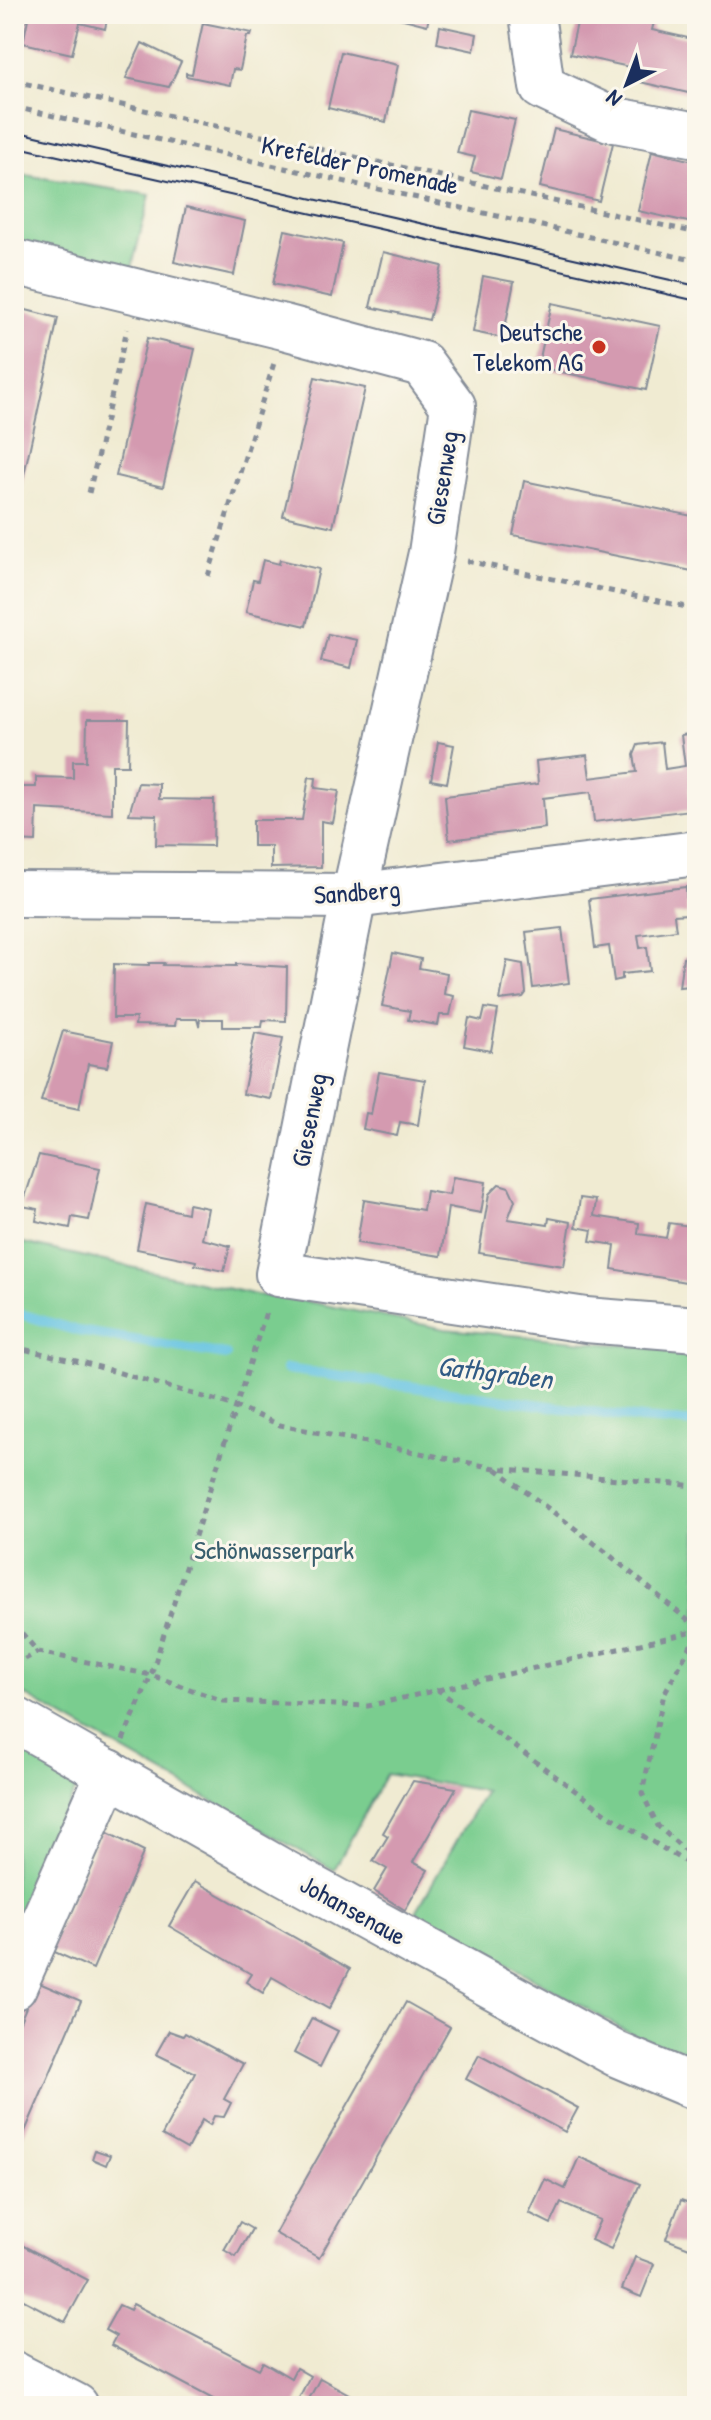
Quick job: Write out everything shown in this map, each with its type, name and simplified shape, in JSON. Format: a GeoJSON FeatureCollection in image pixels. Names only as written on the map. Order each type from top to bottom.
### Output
{"type":"FeatureCollection","features":[{"type":"Feature","properties":{"kind":"street"},"geometry":{"type":"LineString","coordinates":[[532,14],[542,87],[610,119],[697,135]]}},
{"type":"Feature","properties":{"kind":"street","name":"Giesenweg"},"geometry":{"type":"LineString","coordinates":[[14,262],[284,327],[422,364],[453,406],[431,553],[354,896],[278,1274]]}},
{"type":"Feature","properties":{"kind":"street","name":"Sandberg"},"geometry":{"type":"LineString","coordinates":[[14,894],[354,896],[697,853]]}},
{"type":"Feature","properties":{"kind":"street"},"geometry":{"type":"LineString","coordinates":[[278,1274],[586,1320],[697,1329]]}},
{"type":"Feature","properties":{"kind":"street","name":"Johansenaue"},"geometry":{"type":"LineString","coordinates":[[14,1719],[285,1873],[616,2054],[697,2088]]}},
{"type":"Feature","properties":{"kind":"street"},"geometry":{"type":"LineString","coordinates":[[14,1987],[109,1772]]}},
{"type":"Feature","properties":{"kind":"street"},"geometry":{"type":"LineString","coordinates":[[14,2374],[76,2406]]}},
{"type":"Feature","properties":{"kind":"path"},"geometry":{"type":"LineString","coordinates":[[14,81],[697,233]]}},
{"type":"Feature","properties":{"kind":"path","name":"Krefelder Promenade"},"geometry":{"type":"LineString","coordinates":[[14,107],[697,261]]}},
{"type":"Feature","properties":{"kind":"path"},"geometry":{"type":"LineString","coordinates":[[89,493],[136,293]]}},
{"type":"Feature","properties":{"kind":"path"},"geometry":{"type":"LineString","coordinates":[[208,576],[284,327]]}},
{"type":"Feature","properties":{"kind":"path","name":"Giesenweg"},"geometry":{"type":"LineString","coordinates":[[431,553],[687,607]]}},
{"type":"Feature","properties":{"kind":"path"},"geometry":{"type":"LineString","coordinates":[[109,1772],[151,1675],[278,1274]]}},
{"type":"Feature","properties":{"kind":"path"},"geometry":{"type":"LineString","coordinates":[[14,1347],[85,1363],[235,1406],[280,1425],[495,1468],[697,1486]]}},
{"type":"Feature","properties":{"kind":"path"},"geometry":{"type":"LineString","coordinates":[[495,1468],[606,1552],[697,1631]]}},
{"type":"Feature","properties":{"kind":"path"},"geometry":{"type":"LineString","coordinates":[[14,1624],[38,1652],[151,1675],[223,1701],[368,1706],[697,1631]]}},
{"type":"Feature","properties":{"kind":"path"},"geometry":{"type":"LineString","coordinates":[[697,1631],[664,1694],[642,1793],[658,1826],[697,1861]]}},
{"type":"Feature","properties":{"kind":"path"},"geometry":{"type":"LineString","coordinates":[[14,1665],[38,1652]]}},
{"type":"Feature","properties":{"kind":"path"},"geometry":{"type":"LineString","coordinates":[[438,1690],[607,1814],[697,1869]]}},
{"type":"Feature","properties":{"kind":"green space"},"geometry":{"type":"Polygon","coordinates":[[[25,175],[150,195],[128,283],[14,255],[25,175]]]}},
{"type":"Feature","properties":{"kind":"green space","name":"Schönwasserpark"},"geometry":{"type":"Polygon","coordinates":[[[14,1241],[257,1295],[300,1300],[445,1329],[697,1352],[697,2063],[635,2036],[416,1912],[485,1791],[386,1774],[334,1870],[14,1689],[14,1241]]]}},
{"type":"Feature","properties":{"kind":"green space"},"geometry":{"type":"Polygon","coordinates":[[[14,1741],[80,1780],[14,1927],[14,1741]]]}},
{"type":"Feature","properties":{"kind":"building"},"geometry":{"type":"Polygon","coordinates":[[[29,14],[108,14],[105,29],[80,23],[72,54],[23,43],[29,14]]]}},
{"type":"Feature","properties":{"kind":"building"},"geometry":{"type":"Polygon","coordinates":[[[236,14],[274,14],[272,23],[236,14]]]}},
{"type":"Feature","properties":{"kind":"building"},"geometry":{"type":"Polygon","coordinates":[[[384,14],[430,14],[427,25],[384,14]]]}},
{"type":"Feature","properties":{"kind":"building"},"geometry":{"type":"Polygon","coordinates":[[[579,14],[637,14],[655,18],[652,30],[697,40],[697,95],[640,82],[643,70],[570,54],[579,14]]]}},
{"type":"Feature","properties":{"kind":"building"},"geometry":{"type":"Polygon","coordinates":[[[203,23],[252,33],[247,36],[240,70],[233,69],[230,85],[186,76],[186,73],[192,74],[203,23]]]}},
{"type":"Feature","properties":{"kind":"building"},"geometry":{"type":"Polygon","coordinates":[[[440,26],[477,34],[474,51],[437,43],[440,26]]]}},
{"type":"Feature","properties":{"kind":"building"},"geometry":{"type":"Polygon","coordinates":[[[142,43],[181,62],[169,87],[126,78],[142,43]]]}},
{"type":"Feature","properties":{"kind":"building"},"geometry":{"type":"Polygon","coordinates":[[[341,52],[398,65],[386,122],[328,108],[341,52]]]}},
{"type":"Feature","properties":{"kind":"building"},"geometry":{"type":"Polygon","coordinates":[[[468,110],[515,120],[501,179],[471,172],[475,157],[457,153],[468,110]]]}},
{"type":"Feature","properties":{"kind":"building"},"geometry":{"type":"Polygon","coordinates":[[[554,129],[613,143],[599,201],[540,187],[554,129]]]}},
{"type":"Feature","properties":{"kind":"building"},"geometry":{"type":"Polygon","coordinates":[[[652,151],[697,162],[697,224],[638,211],[652,151]]]}},
{"type":"Feature","properties":{"kind":"building"},"geometry":{"type":"Polygon","coordinates":[[[186,207],[245,221],[234,275],[174,262],[186,207]]]}},
{"type":"Feature","properties":{"kind":"building"},"geometry":{"type":"Polygon","coordinates":[[[285,230],[343,243],[332,297],[273,284],[285,230]]]}},
{"type":"Feature","properties":{"kind":"building"},"geometry":{"type":"Polygon","coordinates":[[[383,252],[442,266],[429,320],[370,307],[383,252]]]}},
{"type":"Feature","properties":{"kind":"building"},"geometry":{"type":"Polygon","coordinates":[[[483,276],[514,282],[503,338],[473,332],[483,276]]]}},
{"type":"Feature","properties":{"kind":"building","name":"Deutsche Telekom AG"},"geometry":{"type":"Polygon","coordinates":[[[552,303],[660,326],[646,390],[538,367],[552,303]]]}},
{"type":"Feature","properties":{"kind":"building"},"geometry":{"type":"Polygon","coordinates":[[[14,307],[58,318],[20,493],[14,492],[14,307]]]}},
{"type":"Feature","properties":{"kind":"building"},"geometry":{"type":"Polygon","coordinates":[[[147,338],[195,349],[163,487],[116,476],[147,338]]]}},
{"type":"Feature","properties":{"kind":"building"},"geometry":{"type":"Polygon","coordinates":[[[315,377],[365,388],[333,527],[283,516],[315,377]]]}},
{"type":"Feature","properties":{"kind":"building"},"geometry":{"type":"Polygon","coordinates":[[[524,481],[697,517],[697,572],[513,535],[524,481]]]}},
{"type":"Feature","properties":{"kind":"building"},"geometry":{"type":"Polygon","coordinates":[[[263,560],[279,564],[280,560],[319,569],[306,626],[246,612],[253,580],[258,581],[263,560]]]}},
{"type":"Feature","properties":{"kind":"building"},"geometry":{"type":"Polygon","coordinates":[[[328,634],[357,640],[351,668],[321,661],[328,634]]]}},
{"type":"Feature","properties":{"kind":"building"},"geometry":{"type":"Polygon","coordinates":[[[87,720],[129,720],[128,765],[112,765],[112,813],[37,809],[36,842],[14,841],[14,787],[36,787],[36,777],[73,778],[73,761],[86,761],[87,720]]]}},
{"type":"Feature","properties":{"kind":"building"},"geometry":{"type":"Polygon","coordinates":[[[697,733],[697,784],[689,788],[691,810],[594,822],[591,792],[543,798],[545,828],[449,840],[445,796],[538,784],[536,761],[587,755],[590,778],[637,772],[634,755],[638,745],[662,742],[665,769],[685,766],[681,735],[697,733]]]}},
{"type":"Feature","properties":{"kind":"building"},"geometry":{"type":"Polygon","coordinates":[[[438,742],[454,745],[447,783],[431,780],[438,742]]]}},
{"type":"Feature","properties":{"kind":"building"},"geometry":{"type":"Polygon","coordinates":[[[309,777],[316,778],[315,788],[339,791],[333,823],[321,821],[321,867],[271,868],[271,846],[253,846],[253,820],[302,820],[309,777]]]}},
{"type":"Feature","properties":{"kind":"building"},"geometry":{"type":"Polygon","coordinates":[[[138,783],[159,784],[159,799],[214,800],[213,846],[156,845],[157,815],[129,814],[138,783]]]}},
{"type":"Feature","properties":{"kind":"building"},"geometry":{"type":"Polygon","coordinates":[[[686,887],[687,914],[674,915],[676,930],[638,935],[640,948],[647,947],[650,971],[622,974],[622,979],[614,981],[609,946],[595,948],[589,899],[686,887]]]}},
{"type":"Feature","properties":{"kind":"building"},"geometry":{"type":"Polygon","coordinates":[[[562,928],[569,983],[533,988],[526,932],[562,928]]]}},
{"type":"Feature","properties":{"kind":"building"},"geometry":{"type":"Polygon","coordinates":[[[393,953],[421,959],[419,968],[447,973],[444,994],[454,996],[450,1015],[440,1015],[438,1025],[408,1020],[410,1011],[382,1006],[393,953]]]}},
{"type":"Feature","properties":{"kind":"building"},"geometry":{"type":"Polygon","coordinates":[[[697,955],[697,985],[679,987],[683,957],[697,955]]]}},
{"type":"Feature","properties":{"kind":"building"},"geometry":{"type":"Polygon","coordinates":[[[507,961],[523,964],[526,993],[523,997],[500,1000],[507,961]]]}},
{"type":"Feature","properties":{"kind":"building"},"geometry":{"type":"Polygon","coordinates":[[[114,964],[287,967],[286,1021],[263,1020],[262,1027],[223,1027],[223,1019],[200,1019],[199,1026],[197,1019],[176,1019],[175,1026],[135,1025],[136,1018],[113,1018],[114,964]]]}},
{"type":"Feature","properties":{"kind":"building"},"geometry":{"type":"Polygon","coordinates":[[[485,1008],[498,1010],[491,1051],[464,1046],[469,1018],[482,1021],[485,1008]]]}},
{"type":"Feature","properties":{"kind":"building"},"geometry":{"type":"Polygon","coordinates":[[[63,1031],[113,1041],[107,1067],[88,1064],[79,1109],[41,1101],[63,1031]]]}},
{"type":"Feature","properties":{"kind":"building"},"geometry":{"type":"Polygon","coordinates":[[[255,1033],[283,1038],[271,1099],[243,1094],[255,1033]]]}},
{"type":"Feature","properties":{"kind":"building"},"geometry":{"type":"Polygon","coordinates":[[[379,1072],[425,1080],[418,1125],[400,1122],[397,1136],[363,1129],[366,1113],[371,1114],[379,1072]]]}},
{"type":"Feature","properties":{"kind":"building"},"geometry":{"type":"Polygon","coordinates":[[[39,1155],[100,1168],[89,1220],[72,1217],[70,1228],[36,1221],[38,1209],[22,1206],[39,1155]]]}},
{"type":"Feature","properties":{"kind":"building"},"geometry":{"type":"Polygon","coordinates":[[[453,1177],[486,1182],[481,1213],[448,1207],[441,1256],[357,1243],[364,1200],[423,1210],[426,1191],[449,1195],[453,1177]]]}},
{"type":"Feature","properties":{"kind":"building"},"geometry":{"type":"Polygon","coordinates":[[[499,1184],[509,1187],[515,1200],[508,1219],[548,1225],[549,1218],[571,1222],[564,1266],[479,1253],[489,1194],[499,1184]]]}},
{"type":"Feature","properties":{"kind":"building"},"geometry":{"type":"Polygon","coordinates":[[[580,1198],[596,1200],[594,1216],[639,1223],[638,1234],[666,1238],[669,1223],[691,1226],[690,1233],[697,1234],[697,1284],[612,1269],[615,1245],[590,1241],[592,1230],[576,1227],[580,1198]]]}},
{"type":"Feature","properties":{"kind":"building"},"geometry":{"type":"Polygon","coordinates":[[[146,1204],[187,1213],[188,1204],[208,1208],[202,1239],[230,1246],[224,1271],[195,1265],[196,1261],[137,1249],[146,1204]]]}},
{"type":"Feature","properties":{"kind":"building"},"geometry":{"type":"Polygon","coordinates":[[[413,1781],[456,1788],[413,1862],[428,1870],[405,1910],[374,1891],[387,1869],[373,1861],[388,1836],[383,1833],[413,1781]]]}},
{"type":"Feature","properties":{"kind":"building"},"geometry":{"type":"Polygon","coordinates":[[[102,1830],[144,1851],[93,1969],[50,1950],[102,1830]]]}},
{"type":"Feature","properties":{"kind":"building"},"geometry":{"type":"Polygon","coordinates":[[[195,1881],[350,1969],[329,2009],[272,1977],[263,1993],[246,1982],[251,1974],[169,1926],[195,1881]]]}},
{"type":"Feature","properties":{"kind":"building"},"geometry":{"type":"Polygon","coordinates":[[[37,1982],[81,2001],[14,2157],[14,2035],[37,1982]]]}},
{"type":"Feature","properties":{"kind":"building"},"geometry":{"type":"Polygon","coordinates":[[[406,2002],[450,2027],[319,2258],[275,2233],[406,2002]]]}},
{"type":"Feature","properties":{"kind":"building"},"geometry":{"type":"Polygon","coordinates":[[[312,2018],[338,2031],[320,2067],[294,2053],[312,2018]]]}},
{"type":"Feature","properties":{"kind":"building"},"geometry":{"type":"Polygon","coordinates":[[[169,2031],[183,2036],[185,2033],[243,2064],[224,2099],[231,2103],[224,2117],[214,2116],[210,2125],[202,2120],[187,2149],[162,2135],[195,2073],[156,2054],[169,2031]]]}},
{"type":"Feature","properties":{"kind":"building"},"geometry":{"type":"Polygon","coordinates":[[[479,2055],[578,2108],[565,2132],[466,2079],[479,2055]]]}},
{"type":"Feature","properties":{"kind":"building"},"geometry":{"type":"Polygon","coordinates":[[[95,2150],[110,2155],[106,2165],[92,2159],[95,2150]]]}},
{"type":"Feature","properties":{"kind":"building"},"geometry":{"type":"Polygon","coordinates":[[[579,2157],[640,2184],[611,2249],[591,2240],[600,2220],[561,2203],[551,2224],[529,2213],[545,2179],[565,2189],[579,2157]]]}},
{"type":"Feature","properties":{"kind":"building"},"geometry":{"type":"Polygon","coordinates":[[[681,2200],[697,2206],[697,2251],[666,2239],[681,2200]]]}},
{"type":"Feature","properties":{"kind":"building"},"geometry":{"type":"Polygon","coordinates":[[[240,2222],[252,2229],[236,2257],[224,2250],[240,2222]]]}},
{"type":"Feature","properties":{"kind":"building"},"geometry":{"type":"Polygon","coordinates":[[[14,2241],[88,2280],[65,2322],[14,2295],[14,2241]]]}},
{"type":"Feature","properties":{"kind":"building"},"geometry":{"type":"Polygon","coordinates":[[[635,2257],[654,2264],[641,2297],[622,2289],[635,2257]]]}},
{"type":"Feature","properties":{"kind":"building"},"geometry":{"type":"Polygon","coordinates":[[[133,2304],[259,2369],[263,2362],[291,2378],[296,2368],[310,2376],[295,2406],[226,2406],[111,2345],[116,2336],[105,2330],[119,2305],[130,2310],[133,2304]]]}},
{"type":"Feature","properties":{"kind":"building"},"geometry":{"type":"Polygon","coordinates":[[[320,2378],[354,2397],[349,2406],[319,2406],[309,2399],[320,2378]]]}},
{"type":"Feature","properties":{"kind":"waterway","name":"Gathgraben"},"geometry":{"type":"LineString","coordinates":[[14,1312],[78,1331],[226,1355]]}},
{"type":"Feature","properties":{"kind":"waterway","name":"Gathgraben"},"geometry":{"type":"LineString","coordinates":[[286,1369],[641,1419],[697,1423]]}},
{"type":"Feature","properties":{"kind":"tram line"},"geometry":{"type":"LineString","coordinates":[[14,131],[697,286]]}},
{"type":"Feature","properties":{"kind":"tram line"},"geometry":{"type":"LineString","coordinates":[[14,146],[697,301]]}},
{"type":"Feature","properties":{"kind":"place","name":"Deutsche Telekom AG"},"geometry":{"type":"Point","coordinates":[599,347]}}]}
